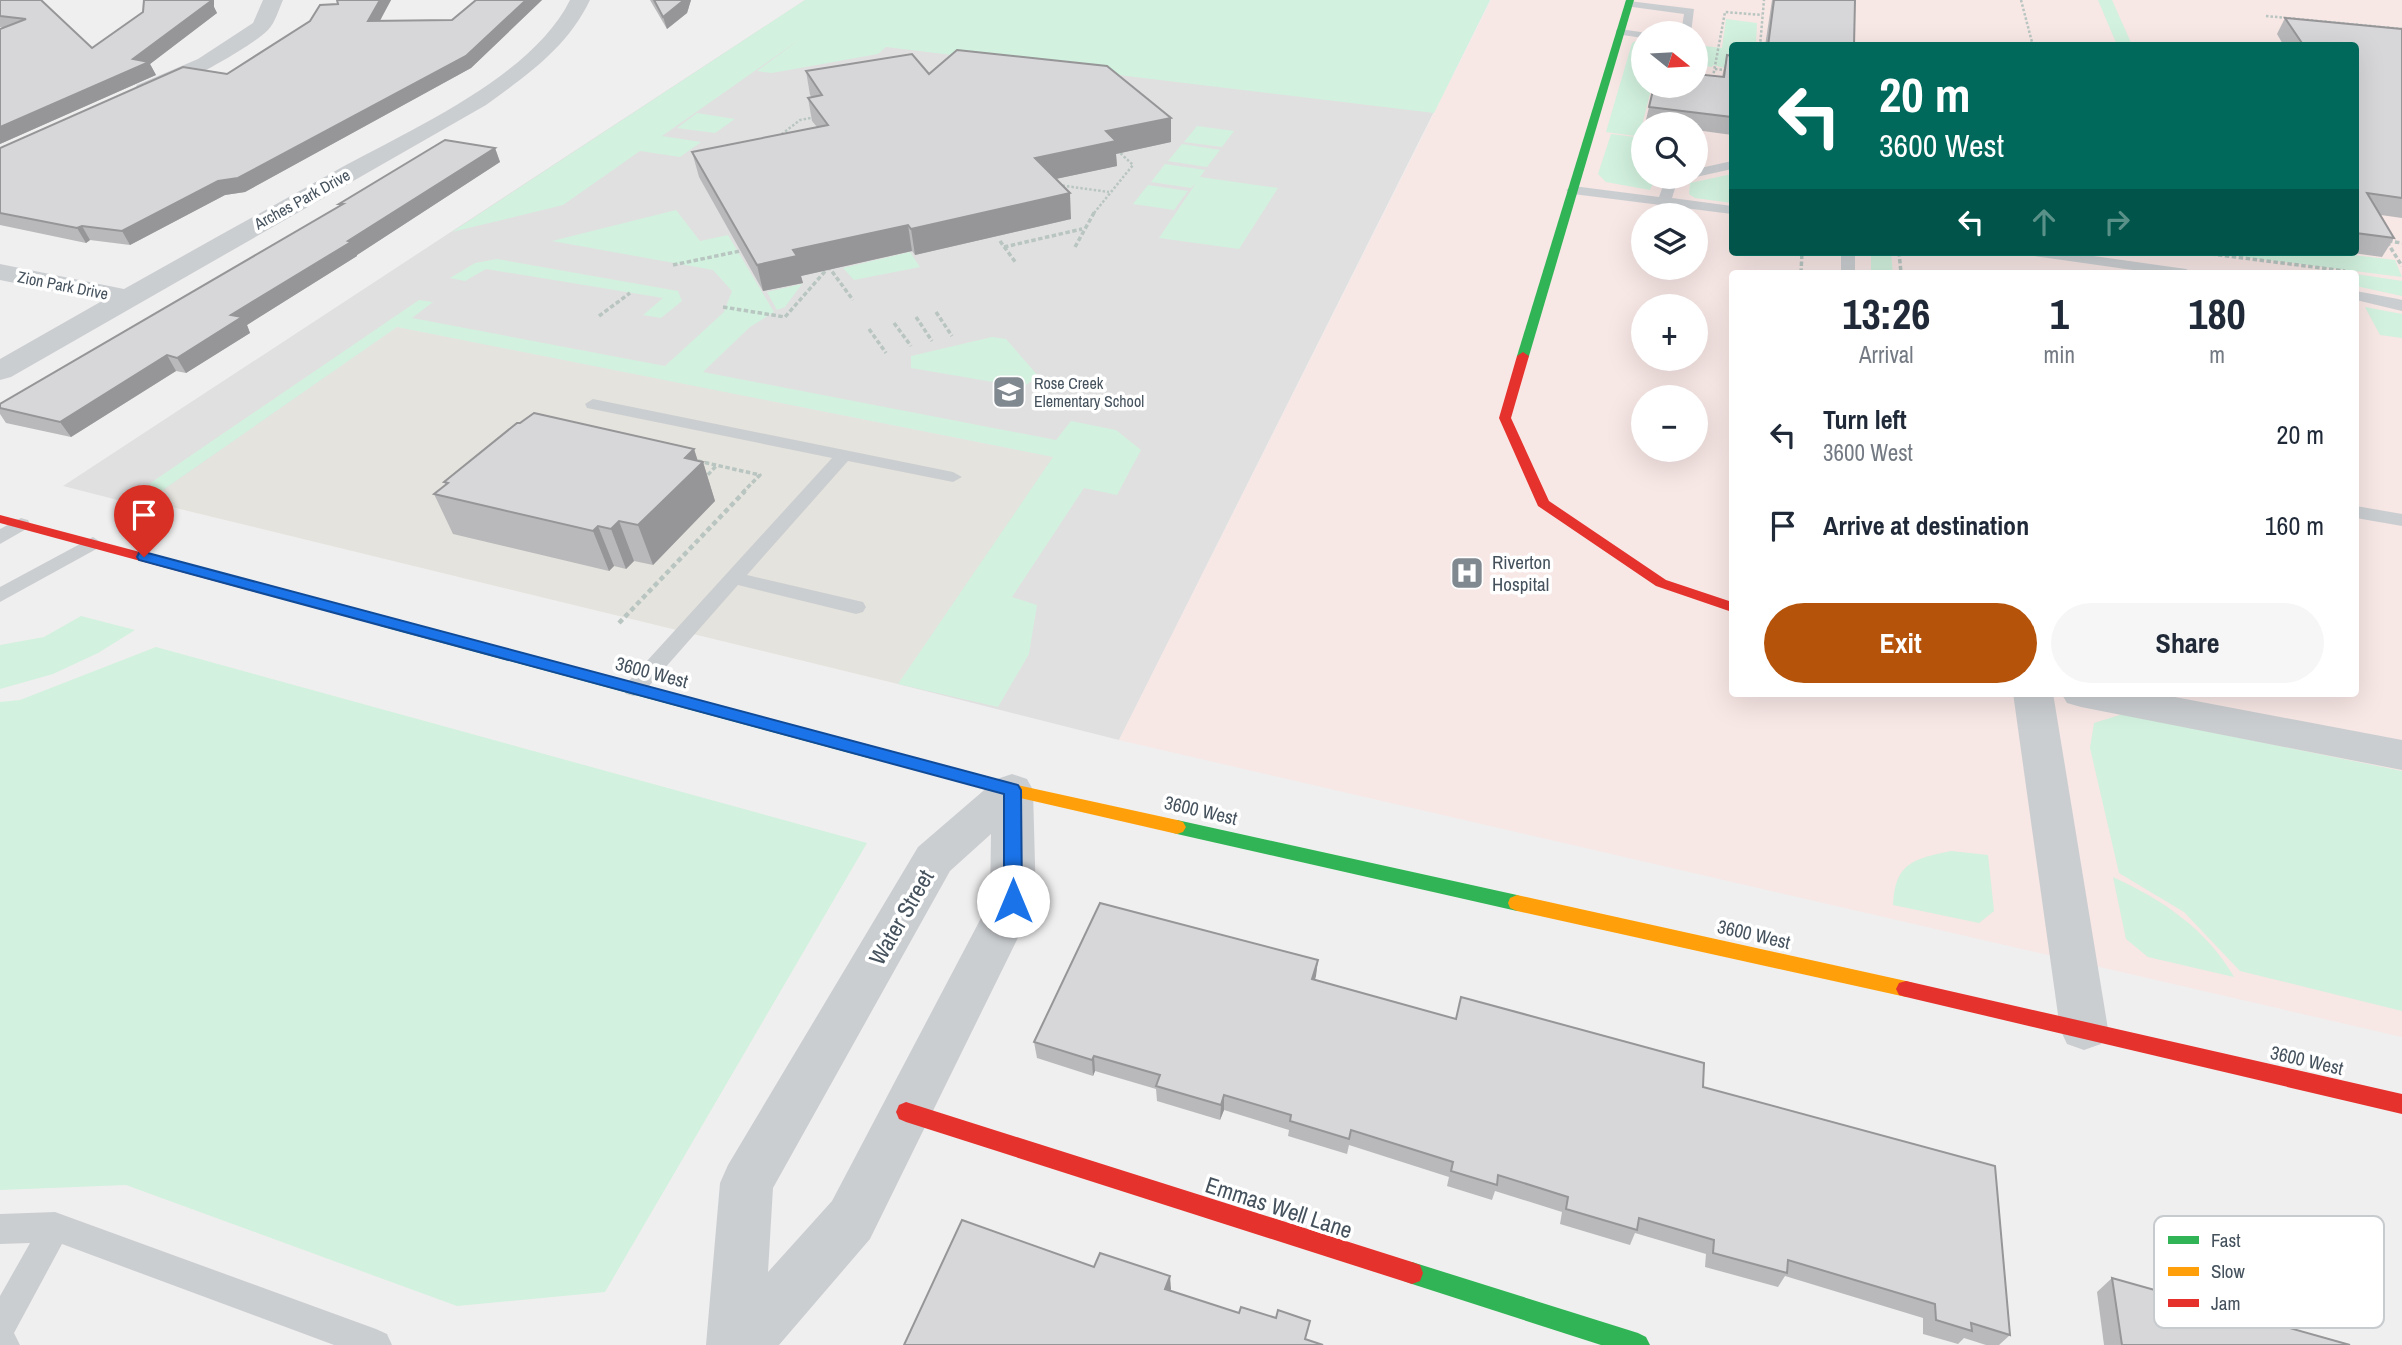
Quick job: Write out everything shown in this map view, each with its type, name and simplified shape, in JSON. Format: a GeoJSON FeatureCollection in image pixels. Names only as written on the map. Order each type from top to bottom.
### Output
{"type":"FeatureCollection","features":[{"type":"Feature","properties":{"kind":"street"},"geometry":{"type":"LineString","coordinates":[[121,101],[205,63],[261,26],[273,0]]}},
{"type":"Feature","properties":{"kind":"street","name":"Arches Park Drive"},"geometry":{"type":"LineString","coordinates":[[0,371],[478,100],[544,52],[577,9],[580,0]]}},
{"type":"Feature","properties":{"kind":"street"},"geometry":{"type":"LineString","coordinates":[[1629,2],[1505,418],[1543,503],[1661,583],[1729,606]]}},
{"type":"Feature","properties":{"kind":"street","name":"Zion Park Drive"},"geometry":{"type":"LineString","coordinates":[[0,272],[126,298]]}},
{"type":"Feature","properties":{"kind":"street","name":"3600 West"},"geometry":{"type":"LineString","coordinates":[[0,519],[1012,790],[2084,1030],[2402,1104]]}},
{"type":"Feature","properties":{"kind":"street"},"geometry":{"type":"LineString","coordinates":[[2034,697],[2084,1030]]}},
{"type":"Feature","properties":{"kind":"street"},"geometry":{"type":"LineString","coordinates":[[2102,697],[2402,755]]}},
{"type":"Feature","properties":{"kind":"street"},"geometry":{"type":"LineString","coordinates":[[741,1345],[851,1220],[1013,901],[1012,790]]}},
{"type":"Feature","properties":{"kind":"street","name":"Water Street"},"geometry":{"type":"LineString","coordinates":[[735,1345],[747,1183],[934,859],[1012,790]]}},
{"type":"Feature","properties":{"kind":"street","name":"Emmas Well Lane"},"geometry":{"type":"LineString","coordinates":[[906,1112],[1638,1345]]}},
{"type":"Feature","properties":{"kind":"lane"},"geometry":{"type":"LineString","coordinates":[[1629,2],[1690,11],[1688,21]]}},
{"type":"Feature","properties":{"kind":"lane"},"geometry":{"type":"LineString","coordinates":[[1620,32],[1631,33]]}},
{"type":"Feature","properties":{"kind":"lane"},"geometry":{"type":"LineString","coordinates":[[1708,170],[1729,166]]}},
{"type":"Feature","properties":{"kind":"lane"},"geometry":{"type":"LineString","coordinates":[[1665,201],[1668,189]]}},
{"type":"Feature","properties":{"kind":"lane"},"geometry":{"type":"LineString","coordinates":[[1573,190],[1729,210]]}},
{"type":"Feature","properties":{"kind":"lane"},"geometry":{"type":"LineString","coordinates":[[2063,256],[2164,270]]}},
{"type":"Feature","properties":{"kind":"lane"},"geometry":{"type":"LineString","coordinates":[[2359,297],[2402,306]]}},
{"type":"Feature","properties":{"kind":"lane"},"geometry":{"type":"LineString","coordinates":[[593,404],[953,477]]}},
{"type":"Feature","properties":{"kind":"lane"},"geometry":{"type":"LineString","coordinates":[[634,689],[844,455]]}},
{"type":"Feature","properties":{"kind":"lane"},"geometry":{"type":"LineString","coordinates":[[2359,513],[2402,520]]}},
{"type":"Feature","properties":{"kind":"lane"},"geometry":{"type":"LineString","coordinates":[[0,538],[21,524]]}},
{"type":"Feature","properties":{"kind":"lane"},"geometry":{"type":"LineString","coordinates":[[0,596],[93,543]]}},
{"type":"Feature","properties":{"kind":"lane"},"geometry":{"type":"LineString","coordinates":[[733,578],[856,607]]}},
{"type":"Feature","properties":{"kind":"lane"},"geometry":{"type":"LineString","coordinates":[[0,1327],[55,1227]]}},
{"type":"Feature","properties":{"kind":"lane"},"geometry":{"type":"LineString","coordinates":[[0,1229],[55,1227],[376,1345]]}},
{"type":"Feature","properties":{"kind":"path"},"geometry":{"type":"LineString","coordinates":[[1760,42],[1764,0]]}},
{"type":"Feature","properties":{"kind":"path"},"geometry":{"type":"LineString","coordinates":[[2021,0],[2032,42]]}},
{"type":"Feature","properties":{"kind":"path"},"geometry":{"type":"LineString","coordinates":[[1711,89],[1725,12],[1762,15]]}},
{"type":"Feature","properties":{"kind":"path"},"geometry":{"type":"LineString","coordinates":[[2266,16],[2402,29]]}},
{"type":"Feature","properties":{"kind":"path"},"geometry":{"type":"LineString","coordinates":[[1715,69],[1729,71]]}},
{"type":"Feature","properties":{"kind":"path"},"geometry":{"type":"LineString","coordinates":[[784,143],[772,141],[800,120],[827,115]]}},
{"type":"Feature","properties":{"kind":"path"},"geometry":{"type":"LineString","coordinates":[[1075,247],[1083,228],[1133,165],[1116,148]]}},
{"type":"Feature","properties":{"kind":"path"},"geometry":{"type":"LineString","coordinates":[[1051,184],[1109,192]]}},
{"type":"Feature","properties":{"kind":"path"},"geometry":{"type":"LineString","coordinates":[[1004,247],[1083,228]]}},
{"type":"Feature","properties":{"kind":"path"},"geometry":{"type":"LineString","coordinates":[[1000,241],[1016,263]]}},
{"type":"Feature","properties":{"kind":"path"},"geometry":{"type":"LineString","coordinates":[[2402,243],[2387,241],[2402,267]]}},
{"type":"Feature","properties":{"kind":"path"},"geometry":{"type":"LineString","coordinates":[[673,265],[740,251]]}},
{"type":"Feature","properties":{"kind":"path"},"geometry":{"type":"LineString","coordinates":[[2226,256],[2332,270]]}},
{"type":"Feature","properties":{"kind":"path"},"geometry":{"type":"LineString","coordinates":[[825,262],[853,300]]}},
{"type":"Feature","properties":{"kind":"path"},"geometry":{"type":"LineString","coordinates":[[723,307],[785,317],[829,267]]}},
{"type":"Feature","properties":{"kind":"path"},"geometry":{"type":"LineString","coordinates":[[599,316],[630,293]]}},
{"type":"Feature","properties":{"kind":"path"},"geometry":{"type":"LineString","coordinates":[[936,312],[952,336]]}},
{"type":"Feature","properties":{"kind":"path"},"geometry":{"type":"LineString","coordinates":[[916,317],[932,341]]}},
{"type":"Feature","properties":{"kind":"path"},"geometry":{"type":"LineString","coordinates":[[894,323],[911,346]]}},
{"type":"Feature","properties":{"kind":"path"},"geometry":{"type":"LineString","coordinates":[[869,329],[886,353]]}},
{"type":"Feature","properties":{"kind":"path"},"geometry":{"type":"LineString","coordinates":[[619,623],[760,475],[691,460]]}},
{"type":"Feature","properties":{"kind":"path"},"geometry":{"type":"LineString","coordinates":[[696,486],[717,465]]}},
{"type":"Feature","properties":{"kind":"shaded area","name":"Rose Creek Elementary School"},"geometry":{"type":"Polygon","coordinates":[[[805,0],[1490,0],[1119,740],[898,684],[1053,457],[397,327],[141,506],[63,486],[805,0]]]}},
{"type":"Feature","properties":{"kind":"shaded area","name":"Riverton Hospital"},"geometry":{"type":"Polygon","coordinates":[[[1491,0],[2402,0],[2402,1037],[1119,740],[1491,0]]]}},
{"type":"Feature","properties":{"kind":"shaded area"},"geometry":{"type":"Polygon","coordinates":[[[397,327],[1054,457],[898,684],[147,501],[397,327]]]}},
{"type":"Feature","properties":{"kind":"green space"},"geometry":{"type":"Polygon","coordinates":[[[805,0],[1490,0],[1434,113],[886,47],[878,54],[772,73],[757,71],[803,37],[662,136],[701,142],[680,157],[640,151],[563,205],[452,232],[805,0]]]}},
{"type":"Feature","properties":{"kind":"green space"},"geometry":{"type":"Polygon","coordinates":[[[2098,0],[2112,0],[2131,42],[2116,42],[2098,0]]]}},
{"type":"Feature","properties":{"kind":"green space"},"geometry":{"type":"Polygon","coordinates":[[[1726,19],[1757,23],[1756,42],[1729,42],[1729,69],[1713,65],[1708,66],[1708,46],[1722,48],[1726,19]]]}},
{"type":"Feature","properties":{"kind":"green space"},"geometry":{"type":"Polygon","coordinates":[[[1631,46],[1631,98],[1649,98],[1645,112],[1631,112],[1631,135],[1606,132],[1631,46]]]}},
{"type":"Feature","properties":{"kind":"green space"},"geometry":{"type":"Polygon","coordinates":[[[697,113],[735,119],[715,133],[677,128],[697,113]]]}},
{"type":"Feature","properties":{"kind":"green space"},"geometry":{"type":"Polygon","coordinates":[[[1197,126],[1234,131],[1222,147],[1184,142],[1197,126]]]}},
{"type":"Feature","properties":{"kind":"green space"},"geometry":{"type":"Polygon","coordinates":[[[1611,134],[1631,136],[1631,187],[1606,182],[1598,174],[1611,134]]]}},
{"type":"Feature","properties":{"kind":"green space"},"geometry":{"type":"Polygon","coordinates":[[[1182,144],[1220,150],[1207,167],[1168,161],[1182,144]]]}},
{"type":"Feature","properties":{"kind":"green space"},"geometry":{"type":"Polygon","coordinates":[[[1165,164],[1205,170],[1200,177],[1278,188],[1239,249],[1159,238],[1196,183],[1191,188],[1151,182],[1165,164]]]}},
{"type":"Feature","properties":{"kind":"green space"},"geometry":{"type":"Polygon","coordinates":[[[1729,175],[1729,203],[1695,198],[1689,194],[1689,189],[1708,189],[1708,179],[1729,175]]]}},
{"type":"Feature","properties":{"kind":"green space"},"geometry":{"type":"Polygon","coordinates":[[[1148,185],[1188,191],[1174,210],[1133,204],[1148,185]]]}},
{"type":"Feature","properties":{"kind":"green space"},"geometry":{"type":"Polygon","coordinates":[[[676,210],[700,241],[728,235],[774,312],[750,327],[703,372],[1056,440],[1071,421],[1116,430],[1141,450],[1117,495],[1084,488],[1012,597],[1037,605],[1029,654],[998,707],[898,684],[1053,457],[397,327],[147,501],[130,497],[419,300],[433,302],[412,318],[665,366],[724,312],[732,291],[713,270],[552,241],[676,210]]]}},
{"type":"Feature","properties":{"kind":"green space"},"geometry":{"type":"Polygon","coordinates":[[[910,252],[920,267],[854,280],[843,268],[910,252]]]}},
{"type":"Feature","properties":{"kind":"green space"},"geometry":{"type":"Polygon","coordinates":[[[1871,256],[1891,256],[1893,270],[1871,270],[1871,256]]]}},
{"type":"Feature","properties":{"kind":"green space"},"geometry":{"type":"Polygon","coordinates":[[[2236,256],[2359,256],[2395,260],[2402,277],[2236,256]]]}},
{"type":"Feature","properties":{"kind":"green space"},"geometry":{"type":"Polygon","coordinates":[[[497,259],[678,291],[682,301],[661,318],[643,315],[663,298],[486,269],[465,281],[450,278],[475,263],[497,259]]]}},
{"type":"Feature","properties":{"kind":"green space"},"geometry":{"type":"Polygon","coordinates":[[[2359,274],[2402,281],[2402,296],[2359,287],[2359,274]]]}},
{"type":"Feature","properties":{"kind":"green space"},"geometry":{"type":"Polygon","coordinates":[[[802,284],[785,307],[777,310],[767,292],[802,284]]]}},
{"type":"Feature","properties":{"kind":"green space"},"geometry":{"type":"Polygon","coordinates":[[[2365,307],[2402,314],[2402,338],[2380,335],[2365,307]]]}},
{"type":"Feature","properties":{"kind":"green space"},"geometry":{"type":"Polygon","coordinates":[[[992,337],[1006,339],[1039,377],[1022,387],[911,368],[911,356],[992,337]]]}},
{"type":"Feature","properties":{"kind":"green space"},"geometry":{"type":"Polygon","coordinates":[[[81,616],[135,630],[98,653],[53,674],[0,689],[0,645],[44,637],[81,616]]]}},
{"type":"Feature","properties":{"kind":"green space"},"geometry":{"type":"Polygon","coordinates":[[[156,647],[867,843],[605,1292],[457,1306],[126,1185],[0,1190],[0,702],[20,700],[156,647]]]}},
{"type":"Feature","properties":{"kind":"green space"},"geometry":{"type":"Polygon","coordinates":[[[2123,714],[2402,771],[2402,1011],[2240,971],[2184,912],[2119,873],[2090,748],[2094,723],[2123,714]]]}},
{"type":"Feature","properties":{"kind":"green space"},"geometry":{"type":"Polygon","coordinates":[[[1951,851],[1988,855],[1994,911],[1979,923],[1893,905],[1902,871],[1917,860],[1951,851]]]}},
{"type":"Feature","properties":{"kind":"green space"},"geometry":{"type":"Polygon","coordinates":[[[2113,877],[2166,906],[2197,930],[2234,977],[2148,957],[2126,939],[2113,877]]]}},
{"type":"Feature","properties":{"kind":"building"},"geometry":{"type":"Polygon","coordinates":[[[0,0],[41,0],[92,48],[143,12],[144,0],[211,1],[133,59],[149,62],[0,127],[0,29],[26,19],[0,16],[0,0]]]}},
{"type":"Feature","properties":{"kind":"building"},"geometry":{"type":"Polygon","coordinates":[[[337,0],[380,0],[368,21],[452,20],[476,0],[526,0],[466,56],[238,178],[218,181],[122,231],[82,226],[77,228],[0,213],[0,148],[183,67],[227,74],[310,21],[320,5],[338,4],[337,0]]]}},
{"type":"Feature","properties":{"kind":"building"},"geometry":{"type":"Polygon","coordinates":[[[654,0],[684,0],[663,17],[654,0]]]}},
{"type":"Feature","properties":{"kind":"building"},"geometry":{"type":"Polygon","coordinates":[[[1774,0],[1855,0],[1854,42],[1769,42],[1774,0]]]}},
{"type":"Feature","properties":{"kind":"building"},"geometry":{"type":"Polygon","coordinates":[[[2285,18],[2402,29],[2402,198],[2367,193],[2394,238],[2359,233],[2359,42],[2301,42],[2285,18]]]}},
{"type":"Feature","properties":{"kind":"building"},"geometry":{"type":"Polygon","coordinates":[[[957,50],[1107,66],[1171,118],[1106,131],[1116,141],[1035,158],[1070,193],[911,229],[908,225],[793,250],[797,256],[757,265],[692,152],[828,125],[808,98],[822,95],[806,71],[912,54],[929,74],[957,50]]]}},
{"type":"Feature","properties":{"kind":"building"},"geometry":{"type":"Polygon","coordinates":[[[1729,55],[1729,117],[1649,107],[1651,98],[1708,98],[1708,75],[1724,77],[1729,55]]]}},
{"type":"Feature","properties":{"kind":"building"},"geometry":{"type":"Polygon","coordinates":[[[445,140],[495,148],[348,241],[351,242],[231,315],[242,317],[177,358],[167,355],[60,422],[0,408],[0,404],[343,204],[339,204],[445,140]]]}},
{"type":"Feature","properties":{"kind":"building"},"geometry":{"type":"Polygon","coordinates":[[[534,413],[694,449],[685,458],[703,462],[638,525],[619,521],[611,529],[598,526],[593,531],[434,494],[448,483],[444,482],[517,423],[534,413]]]}},
{"type":"Feature","properties":{"kind":"building"},"geometry":{"type":"Polygon","coordinates":[[[1100,903],[1318,960],[1312,979],[1456,1019],[1461,997],[1704,1063],[1703,1087],[1995,1166],[2010,1335],[1971,1323],[1972,1331],[1936,1320],[1935,1304],[1788,1260],[1787,1273],[1713,1253],[1714,1240],[1639,1218],[1637,1230],[1566,1209],[1568,1197],[1498,1175],[1497,1185],[1451,1171],[1453,1162],[1351,1130],[1349,1139],[1290,1121],[1291,1115],[1224,1095],[1221,1105],[1156,1086],[1160,1075],[1094,1056],[1092,1060],[1034,1042],[1100,903]]]}},
{"type":"Feature","properties":{"kind":"building"},"geometry":{"type":"Polygon","coordinates":[[[962,1220],[1094,1267],[1100,1253],[1170,1276],[1165,1289],[1239,1313],[1241,1307],[1276,1318],[1278,1310],[1310,1321],[1305,1339],[1323,1345],[904,1345],[962,1220]]]}},
{"type":"Feature","properties":{"kind":"building"},"geometry":{"type":"Polygon","coordinates":[[[2112,1278],[2154,1290],[2154,1328],[2290,1328],[2350,1345],[2122,1345],[2112,1278]]]}},
{"type":"Feature","properties":{"kind":"traffic: fast"},"geometry":{"type":"LineString","coordinates":[[1523,356],[1630,0]]}},
{"type":"Feature","properties":{"kind":"traffic: fast"},"geometry":{"type":"LineString","coordinates":[[385,622],[872,753]]}},
{"type":"Feature","properties":{"kind":"traffic: fast"},"geometry":{"type":"LineString","coordinates":[[1177,827],[1517,903]]}},
{"type":"Feature","properties":{"kind":"traffic: fast"},"geometry":{"type":"LineString","coordinates":[[1412,1273],[1638,1345]]}},
{"type":"Feature","properties":{"kind":"traffic: slow"},"geometry":{"type":"LineString","coordinates":[[872,753],[1012,790],[1177,827]]}},
{"type":"Feature","properties":{"kind":"traffic: slow"},"geometry":{"type":"LineString","coordinates":[[1517,903],[1906,989]]}},
{"type":"Feature","properties":{"kind":"traffic: jam"},"geometry":{"type":"LineString","coordinates":[[1523,356],[1505,418],[1543,503],[1661,583],[1729,606]]}},
{"type":"Feature","properties":{"kind":"traffic: jam"},"geometry":{"type":"LineString","coordinates":[[0,519],[385,622]]}},
{"type":"Feature","properties":{"kind":"traffic: jam"},"geometry":{"type":"LineString","coordinates":[[1906,989],[2402,1104]]}},
{"type":"Feature","properties":{"kind":"traffic: jam"},"geometry":{"type":"LineString","coordinates":[[906,1112],[1412,1273]]}},
{"type":"Feature","properties":{"kind":"place","name":"Rose Creek Elementary School"},"geometry":{"type":"Point","coordinates":[1009,392]}},
{"type":"Feature","properties":{"kind":"place","name":"Riverton Hospital"},"geometry":{"type":"Point","coordinates":[1467,573]}},
{"type":"Feature","properties":{"kind":"route"},"geometry":{"type":"LineString","coordinates":[[144,557],[1012,790],[1013,901]]}}]}
